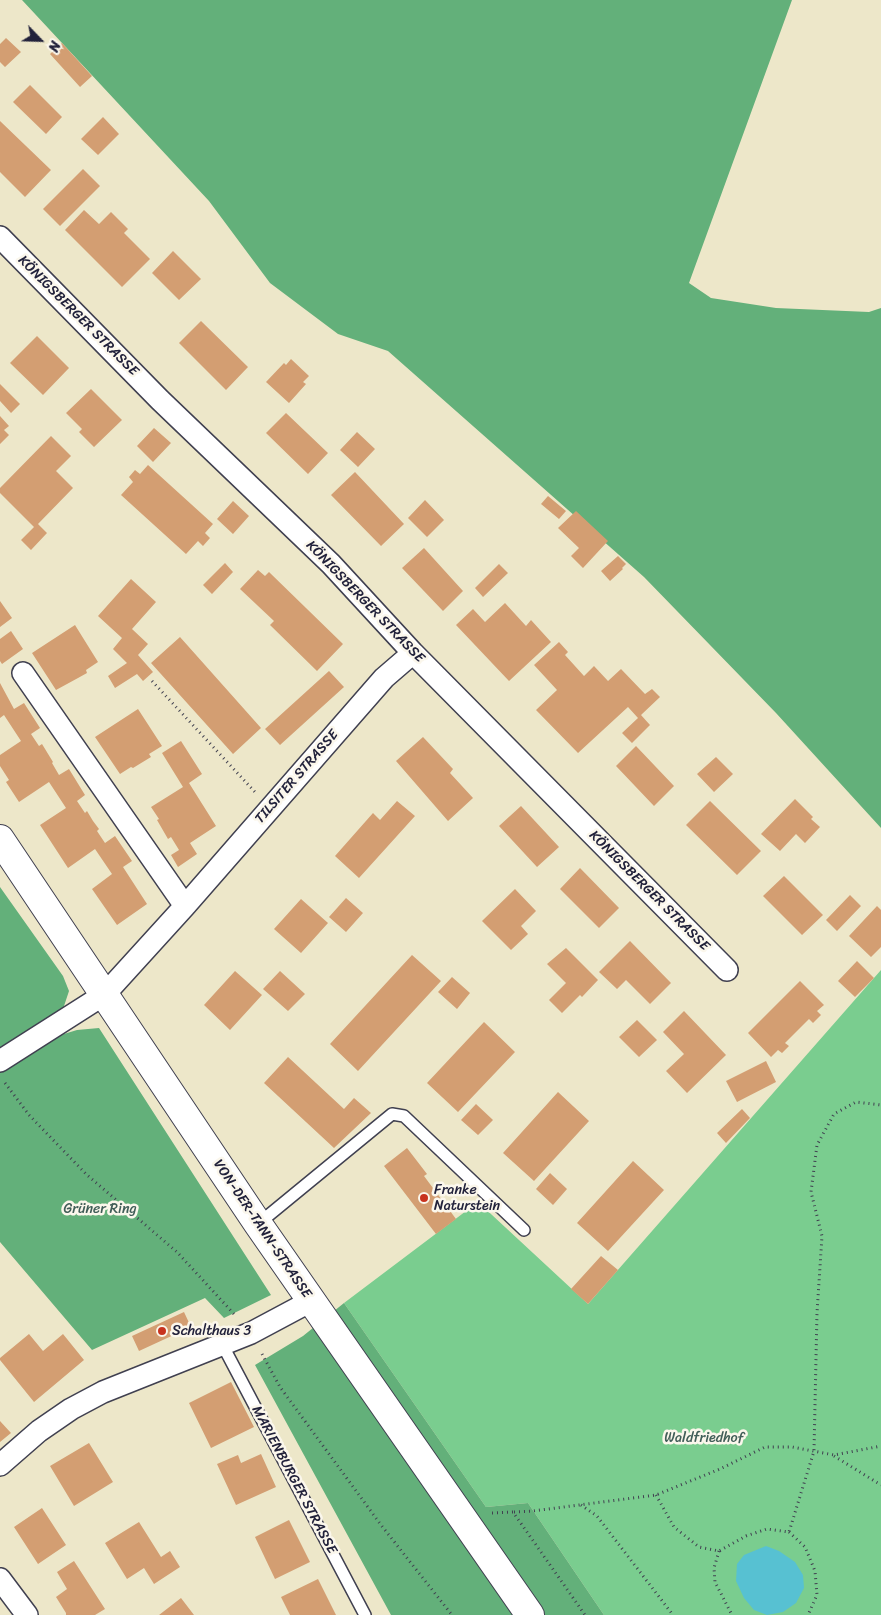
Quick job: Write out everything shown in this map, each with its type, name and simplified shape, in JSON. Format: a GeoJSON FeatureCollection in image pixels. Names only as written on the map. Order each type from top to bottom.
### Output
{"type":"FeatureCollection","features":[{"type":"Feature","properties":{"kind":"street","name":"KÖNIGSBERGER STRASSE"},"geometry":{"type":"LineString","coordinates":[[0,237],[160,400],[331,564],[413,653],[727,970]]}},
{"type":"Feature","properties":{"kind":"street","name":"TILSITER STRASSE"},"geometry":{"type":"LineString","coordinates":[[0,1061],[105,994],[186,906],[384,678],[413,653]]}},
{"type":"Feature","properties":{"kind":"street"},"geometry":{"type":"LineString","coordinates":[[24,673],[186,906]]}},
{"type":"Feature","properties":{"kind":"street","name":"VON-DER-TANN-STRASSE"},"geometry":{"type":"LineString","coordinates":[[0,839],[258,1224],[530,1615]]}},
{"type":"Feature","properties":{"kind":"street"},"geometry":{"type":"LineString","coordinates":[[0,1465],[39,1431],[71,1409],[103,1392],[251,1333],[311,1301]]}},
{"type":"Feature","properties":{"kind":"street"},"geometry":{"type":"LineString","coordinates":[[0,1579],[27,1615]]}},
{"type":"Feature","properties":{"kind":"lane"},"geometry":{"type":"LineString","coordinates":[[258,1224],[392,1114],[404,1116],[524,1230]]}},
{"type":"Feature","properties":{"kind":"lane","name":"MARIENBURGER STRASSE"},"geometry":{"type":"LineString","coordinates":[[222,1344],[365,1615]]}},
{"type":"Feature","properties":{"kind":"path"},"geometry":{"type":"LineString","coordinates":[[152,681],[270,808]]}},
{"type":"Feature","properties":{"kind":"path"},"geometry":{"type":"LineString","coordinates":[[789,1532],[814,1451],[817,1313],[822,1236],[811,1192],[817,1145],[834,1114],[856,1102],[881,1105]]}},
{"type":"Feature","properties":{"kind":"path"},"geometry":{"type":"LineString","coordinates":[[834,1455],[881,1446]]}},
{"type":"Feature","properties":{"kind":"path"},"geometry":{"type":"LineString","coordinates":[[513,1512],[656,1494],[720,1469],[765,1447],[792,1447],[834,1455],[881,1485]]}},
{"type":"Feature","properties":{"kind":"path"},"geometry":{"type":"LineString","coordinates":[[656,1494],[674,1527],[699,1547],[719,1551],[746,1536],[767,1529],[789,1532],[805,1547],[815,1571],[817,1595],[808,1615]]}},
{"type":"Feature","properties":{"kind":"path"},"geometry":{"type":"LineString","coordinates":[[580,1504],[597,1516],[673,1615]]}},
{"type":"Feature","properties":{"kind":"path"},"geometry":{"type":"LineString","coordinates":[[719,1551],[714,1568],[715,1582],[732,1615]]}},
{"type":"Feature","properties":{"kind":"green space"},"geometry":{"type":"Polygon","coordinates":[[[22,0],[792,0],[689,283],[711,298],[776,308],[869,312],[881,308],[881,828],[776,713],[644,577],[388,351],[338,334],[270,283],[209,201],[22,0]]]}},
{"type":"Feature","properties":{"kind":"green space"},"geometry":{"type":"Polygon","coordinates":[[[0,887],[63,976],[69,991],[63,1009],[0,1052],[0,887]]]}},
{"type":"Feature","properties":{"kind":"green space","name":"Waldfriedhof"},"geometry":{"type":"Polygon","coordinates":[[[881,970],[881,1615],[604,1615],[528,1503],[486,1507],[344,1303],[478,1202],[588,1304],[881,970]]]}},
{"type":"Feature","properties":{"kind":"green space","name":"Grüner Ring"},"geometry":{"type":"Polygon","coordinates":[[[99,1028],[271,1295],[224,1318],[205,1298],[92,1350],[0,1242],[0,1070],[41,1041],[77,1030],[99,1028]]]}},
{"type":"Feature","properties":{"kind":"green space"},"geometry":{"type":"Polygon","coordinates":[[[344,1303],[486,1507],[528,1503],[604,1615],[391,1615],[255,1365],[303,1336],[344,1303]]]}},
{"type":"Feature","properties":{"kind":"water"},"geometry":{"type":"Polygon","coordinates":[[[766,1546],[779,1551],[795,1562],[803,1575],[804,1588],[796,1603],[783,1612],[767,1615],[754,1610],[744,1598],[736,1581],[737,1564],[744,1555],[766,1546]]]}},
{"type":"Feature","properties":{"kind":"building"},"geometry":{"type":"Polygon","coordinates":[[[6,38],[21,52],[5,67],[0,62],[0,44],[6,38]]]}},
{"type":"Feature","properties":{"kind":"building"},"geometry":{"type":"Polygon","coordinates":[[[62,43],[92,76],[80,87],[50,54],[62,43]]]}},
{"type":"Feature","properties":{"kind":"building"},"geometry":{"type":"Polygon","coordinates":[[[30,85],[62,117],[46,134],[13,102],[30,85]]]}},
{"type":"Feature","properties":{"kind":"building"},"geometry":{"type":"Polygon","coordinates":[[[103,117],[119,134],[98,155],[81,139],[103,117]]]}},
{"type":"Feature","properties":{"kind":"building"},"geometry":{"type":"Polygon","coordinates":[[[0,121],[51,170],[25,197],[0,172],[0,121]]]}},
{"type":"Feature","properties":{"kind":"building"},"geometry":{"type":"Polygon","coordinates":[[[83,169],[100,186],[60,226],[43,209],[83,169]]]}},
{"type":"Feature","properties":{"kind":"building"},"geometry":{"type":"Polygon","coordinates":[[[84,210],[99,224],[111,212],[128,229],[124,233],[150,259],[122,287],[65,230],[84,210]]]}},
{"type":"Feature","properties":{"kind":"building"},"geometry":{"type":"Polygon","coordinates":[[[173,251],[201,279],[179,300],[152,273],[173,251]]]}},
{"type":"Feature","properties":{"kind":"building"},"geometry":{"type":"Polygon","coordinates":[[[201,321],[248,367],[226,390],[179,343],[201,321]]]}},
{"type":"Feature","properties":{"kind":"building"},"geometry":{"type":"Polygon","coordinates":[[[37,336],[69,368],[43,395],[10,363],[37,336]]]}},
{"type":"Feature","properties":{"kind":"building"},"geometry":{"type":"Polygon","coordinates":[[[291,359],[309,376],[303,382],[306,384],[289,403],[266,382],[284,363],[286,365],[291,359]]]}},
{"type":"Feature","properties":{"kind":"building"},"geometry":{"type":"Polygon","coordinates":[[[0,384],[20,404],[11,413],[0,401],[0,384]]]}},
{"type":"Feature","properties":{"kind":"building"},"geometry":{"type":"Polygon","coordinates":[[[91,389],[122,420],[94,447],[79,432],[82,429],[66,413],[91,389]]]}},
{"type":"Feature","properties":{"kind":"building"},"geometry":{"type":"Polygon","coordinates":[[[286,413],[328,453],[308,474],[266,433],[286,413]]]}},
{"type":"Feature","properties":{"kind":"building"},"geometry":{"type":"Polygon","coordinates":[[[0,416],[9,426],[4,430],[9,435],[0,444],[0,416]]]}},
{"type":"Feature","properties":{"kind":"building"},"geometry":{"type":"Polygon","coordinates":[[[154,428],[171,443],[153,462],[137,446],[154,428]]]}},
{"type":"Feature","properties":{"kind":"building"},"geometry":{"type":"Polygon","coordinates":[[[357,432],[375,449],[358,467],[340,450],[357,432]]]}},
{"type":"Feature","properties":{"kind":"building"},"geometry":{"type":"Polygon","coordinates":[[[51,436],[71,456],[56,471],[73,488],[38,524],[47,533],[31,550],[21,540],[34,527],[0,493],[0,488],[51,436]]]}},
{"type":"Feature","properties":{"kind":"building"},"geometry":{"type":"Polygon","coordinates":[[[148,465],[213,524],[205,533],[210,538],[203,546],[198,541],[186,554],[121,495],[133,482],[129,477],[135,470],[140,474],[148,465]]]}},
{"type":"Feature","properties":{"kind":"building"},"geometry":{"type":"Polygon","coordinates":[[[355,472],[404,524],[381,546],[331,495],[355,472]]]}},
{"type":"Feature","properties":{"kind":"building"},"geometry":{"type":"Polygon","coordinates":[[[548,496],[566,511],[559,519],[541,504],[548,496]]]}},
{"type":"Feature","properties":{"kind":"building"},"geometry":{"type":"Polygon","coordinates":[[[425,500],[444,520],[427,537],[408,518],[425,500]]]}},
{"type":"Feature","properties":{"kind":"building"},"geometry":{"type":"Polygon","coordinates":[[[233,501],[249,516],[233,534],[217,519],[233,501]]]}},
{"type":"Feature","properties":{"kind":"building"},"geometry":{"type":"Polygon","coordinates":[[[576,511],[608,541],[583,568],[571,556],[579,548],[558,528],[576,511]]]}},
{"type":"Feature","properties":{"kind":"building"},"geometry":{"type":"Polygon","coordinates":[[[424,548],[463,591],[443,611],[402,568],[424,548]]]}},
{"type":"Feature","properties":{"kind":"building"},"geometry":{"type":"Polygon","coordinates":[[[618,556],[626,564],[610,581],[601,571],[618,556]]]}},
{"type":"Feature","properties":{"kind":"building"},"geometry":{"type":"Polygon","coordinates":[[[225,563],[233,572],[212,594],[203,585],[225,563]]]}},
{"type":"Feature","properties":{"kind":"building"},"geometry":{"type":"Polygon","coordinates":[[[499,564],[508,573],[483,597],[475,588],[499,564]]]}},
{"type":"Feature","properties":{"kind":"building"},"geometry":{"type":"Polygon","coordinates":[[[258,570],[265,576],[269,572],[343,644],[317,671],[270,625],[274,621],[240,589],[258,570]]]}},
{"type":"Feature","properties":{"kind":"building"},"geometry":{"type":"Polygon","coordinates":[[[131,579],[156,602],[132,629],[148,644],[138,655],[153,672],[143,681],[137,674],[115,688],[108,676],[127,663],[113,649],[122,638],[98,616],[131,579]]]}},
{"type":"Feature","properties":{"kind":"building"},"geometry":{"type":"Polygon","coordinates":[[[0,601],[12,618],[0,627],[0,601]]]}},
{"type":"Feature","properties":{"kind":"building"},"geometry":{"type":"Polygon","coordinates":[[[505,603],[526,626],[531,620],[551,642],[509,681],[456,625],[473,609],[485,622],[505,603]]]}},
{"type":"Feature","properties":{"kind":"building"},"geometry":{"type":"Polygon","coordinates":[[[75,625],[98,662],[86,670],[87,673],[56,690],[32,653],[75,625]]]}},
{"type":"Feature","properties":{"kind":"building"},"geometry":{"type":"Polygon","coordinates":[[[11,631],[23,649],[2,664],[0,661],[0,639],[11,631]]]}},
{"type":"Feature","properties":{"kind":"building"},"geometry":{"type":"Polygon","coordinates":[[[180,637],[261,728],[233,754],[151,663],[180,637]]]}},
{"type":"Feature","properties":{"kind":"building"},"geometry":{"type":"Polygon","coordinates":[[[559,642],[568,652],[565,655],[584,676],[594,666],[608,681],[621,669],[645,694],[652,689],[660,697],[641,715],[650,725],[632,743],[622,733],[638,718],[628,707],[578,753],[536,710],[557,690],[534,665],[559,642]]]}},
{"type":"Feature","properties":{"kind":"building"},"geometry":{"type":"Polygon","coordinates":[[[329,671],[344,687],[280,745],[265,729],[329,671]]]}},
{"type":"Feature","properties":{"kind":"building"},"geometry":{"type":"Polygon","coordinates":[[[0,683],[14,709],[24,703],[40,728],[31,734],[39,746],[42,744],[59,775],[69,769],[85,795],[77,801],[85,813],[87,811],[99,829],[97,831],[105,843],[115,836],[132,861],[123,867],[147,904],[117,925],[92,889],[112,874],[95,849],[68,868],[40,825],[66,808],[49,782],[19,802],[6,782],[9,780],[0,766],[0,755],[21,741],[4,715],[0,718],[0,683]]]}},
{"type":"Feature","properties":{"kind":"building"},"geometry":{"type":"Polygon","coordinates":[[[138,709],[162,746],[149,754],[151,757],[120,774],[95,737],[138,709]]]}},
{"type":"Feature","properties":{"kind":"building"},"geometry":{"type":"Polygon","coordinates":[[[423,737],[453,769],[450,773],[473,798],[448,821],[396,761],[423,737]]]}},
{"type":"Feature","properties":{"kind":"building"},"geometry":{"type":"Polygon","coordinates":[[[181,741],[202,774],[189,783],[216,826],[190,843],[197,854],[178,867],[171,855],[179,850],[171,837],[168,839],[151,807],[183,787],[162,753],[181,741]]]}},
{"type":"Feature","properties":{"kind":"building"},"geometry":{"type":"Polygon","coordinates":[[[636,746],[674,786],[654,806],[616,766],[636,746]]]}},
{"type":"Feature","properties":{"kind":"building"},"geometry":{"type":"Polygon","coordinates":[[[716,757],[733,774],[714,792],[697,774],[716,757]]]}},
{"type":"Feature","properties":{"kind":"building"},"geometry":{"type":"Polygon","coordinates":[[[795,799],[820,827],[805,843],[796,834],[780,851],[761,834],[795,799]]]}},
{"type":"Feature","properties":{"kind":"building"},"geometry":{"type":"Polygon","coordinates":[[[397,801],[415,816],[359,878],[335,856],[373,813],[380,820],[397,801]]]}},
{"type":"Feature","properties":{"kind":"building"},"geometry":{"type":"Polygon","coordinates":[[[710,801],[761,851],[737,875],[686,825],[710,801]]]}},
{"type":"Feature","properties":{"kind":"building"},"geometry":{"type":"Polygon","coordinates":[[[521,806],[559,847],[537,867],[499,826],[521,806]]]}},
{"type":"Feature","properties":{"kind":"building"},"geometry":{"type":"Polygon","coordinates":[[[580,868],[619,908],[599,928],[560,889],[580,868]]]}},
{"type":"Feature","properties":{"kind":"building"},"geometry":{"type":"Polygon","coordinates":[[[784,876],[823,915],[802,935],[763,896],[784,876]]]}},
{"type":"Feature","properties":{"kind":"building"},"geometry":{"type":"Polygon","coordinates":[[[515,889],[536,911],[521,926],[528,934],[511,950],[482,921],[515,889]]]}},
{"type":"Feature","properties":{"kind":"building"},"geometry":{"type":"Polygon","coordinates":[[[850,895],[861,906],[837,931],[826,920],[850,895]]]}},
{"type":"Feature","properties":{"kind":"building"},"geometry":{"type":"Polygon","coordinates":[[[346,898],[363,913],[346,932],[329,917],[346,898]]]}},
{"type":"Feature","properties":{"kind":"building"},"geometry":{"type":"Polygon","coordinates":[[[301,899],[328,923],[301,953],[274,929],[301,899]]]}},
{"type":"Feature","properties":{"kind":"building"},"geometry":{"type":"Polygon","coordinates":[[[877,906],[881,910],[881,947],[871,957],[849,936],[877,906]]]}},
{"type":"Feature","properties":{"kind":"building"},"geometry":{"type":"Polygon","coordinates":[[[630,941],[671,983],[650,1004],[626,980],[617,989],[599,972],[630,941]]]}},
{"type":"Feature","properties":{"kind":"building"},"geometry":{"type":"Polygon","coordinates":[[[566,948],[598,980],[582,997],[580,995],[562,1013],[549,1000],[566,983],[547,964],[566,948]]]}},
{"type":"Feature","properties":{"kind":"building"},"geometry":{"type":"Polygon","coordinates":[[[412,955],[441,981],[358,1071],[330,1044],[412,955]]]}},
{"type":"Feature","properties":{"kind":"building"},"geometry":{"type":"Polygon","coordinates":[[[857,961],[874,978],[855,997],[838,981],[857,961]]]}},
{"type":"Feature","properties":{"kind":"building"},"geometry":{"type":"Polygon","coordinates":[[[235,971],[262,995],[230,1030],[204,1005],[235,971]]]}},
{"type":"Feature","properties":{"kind":"building"},"geometry":{"type":"Polygon","coordinates":[[[280,971],[305,994],[288,1011],[263,989],[280,971]]]}},
{"type":"Feature","properties":{"kind":"building"},"geometry":{"type":"Polygon","coordinates":[[[452,977],[470,993],[457,1009],[438,992],[452,977]]]}},
{"type":"Feature","properties":{"kind":"building"},"geometry":{"type":"Polygon","coordinates":[[[800,981],[824,1005],[817,1011],[821,1015],[813,1023],[809,1019],[785,1043],[789,1046],[782,1053],[778,1050],[771,1057],[748,1033],[800,981]]]}},
{"type":"Feature","properties":{"kind":"building"},"geometry":{"type":"Polygon","coordinates":[[[684,1011],[726,1055],[687,1093],[666,1071],[684,1054],[663,1032],[684,1011]]]}},
{"type":"Feature","properties":{"kind":"building"},"geometry":{"type":"Polygon","coordinates":[[[637,1020],[657,1040],[639,1057],[619,1037],[637,1020]]]}},
{"type":"Feature","properties":{"kind":"building"},"geometry":{"type":"Polygon","coordinates":[[[484,1022],[515,1052],[458,1112],[427,1083],[484,1022]]]}},
{"type":"Feature","properties":{"kind":"building"},"geometry":{"type":"Polygon","coordinates":[[[288,1057],[344,1109],[354,1098],[371,1113],[334,1148],[264,1083],[288,1057]]]}},
{"type":"Feature","properties":{"kind":"building"},"geometry":{"type":"Polygon","coordinates":[[[766,1061],[776,1082],[737,1102],[726,1081],[766,1061]]]}},
{"type":"Feature","properties":{"kind":"building"},"geometry":{"type":"Polygon","coordinates":[[[558,1092],[589,1121],[534,1181],[503,1153],[558,1092]]]}},
{"type":"Feature","properties":{"kind":"building"},"geometry":{"type":"Polygon","coordinates":[[[476,1104],[493,1120],[478,1135],[461,1120],[476,1104]]]}},
{"type":"Feature","properties":{"kind":"building"},"geometry":{"type":"Polygon","coordinates":[[[742,1109],[750,1118],[726,1143],[717,1133],[742,1109]]]}},
{"type":"Feature","properties":{"kind":"building","name":"Franke Naturstein"},"geometry":{"type":"Polygon","coordinates":[[[407,1148],[427,1174],[424,1176],[456,1219],[436,1234],[384,1166],[407,1148]]]}},
{"type":"Feature","properties":{"kind":"building"},"geometry":{"type":"Polygon","coordinates":[[[633,1161],[664,1190],[608,1251],[577,1223],[633,1161]]]}},
{"type":"Feature","properties":{"kind":"building"},"geometry":{"type":"Polygon","coordinates":[[[550,1173],[567,1189],[553,1205],[536,1189],[550,1173]]]}},
{"type":"Feature","properties":{"kind":"building"},"geometry":{"type":"Polygon","coordinates":[[[601,1256],[618,1270],[588,1304],[571,1289],[601,1256]]]}},
{"type":"Feature","properties":{"kind":"building","name":"Schalthaus 3"},"geometry":{"type":"Polygon","coordinates":[[[184,1312],[191,1327],[139,1351],[132,1336],[184,1312]]]}},
{"type":"Feature","properties":{"kind":"building"},"geometry":{"type":"Polygon","coordinates":[[[29,1334],[43,1351],[63,1334],[84,1360],[34,1402],[0,1360],[29,1334]]]}},
{"type":"Feature","properties":{"kind":"building"},"geometry":{"type":"Polygon","coordinates":[[[231,1382],[254,1427],[211,1448],[189,1403],[231,1382]]]}},
{"type":"Feature","properties":{"kind":"building"},"geometry":{"type":"Polygon","coordinates":[[[0,1421],[11,1433],[0,1442],[0,1421]]]}},
{"type":"Feature","properties":{"kind":"building"},"geometry":{"type":"Polygon","coordinates":[[[89,1443],[113,1482],[74,1506],[50,1466],[89,1443]]]}},
{"type":"Feature","properties":{"kind":"building"},"geometry":{"type":"Polygon","coordinates":[[[261,1454],[276,1487],[236,1505],[217,1464],[238,1455],[241,1463],[261,1454]]]}},
{"type":"Feature","properties":{"kind":"building"},"geometry":{"type":"Polygon","coordinates":[[[42,1508],[66,1545],[38,1564],[14,1527],[42,1508]]]}},
{"type":"Feature","properties":{"kind":"building"},"geometry":{"type":"Polygon","coordinates":[[[289,1520],[310,1562],[275,1579],[255,1537],[289,1520]]]}},
{"type":"Feature","properties":{"kind":"building"},"geometry":{"type":"Polygon","coordinates":[[[139,1522],[161,1557],[170,1551],[180,1567],[154,1584],[144,1568],[127,1579],[105,1543],[139,1522]]]}},
{"type":"Feature","properties":{"kind":"building"},"geometry":{"type":"Polygon","coordinates":[[[74,1561],[105,1609],[95,1615],[66,1615],[56,1597],[67,1589],[57,1572],[74,1561]]]}},
{"type":"Feature","properties":{"kind":"building"},"geometry":{"type":"Polygon","coordinates":[[[318,1579],[336,1615],[290,1615],[281,1597],[318,1579]]]}},
{"type":"Feature","properties":{"kind":"building"},"geometry":{"type":"Polygon","coordinates":[[[181,1598],[194,1615],[159,1615],[181,1598]]]}},
{"type":"Feature","properties":{"kind":"place","name":"Franke Naturstein"},"geometry":{"type":"Point","coordinates":[424,1198]}},
{"type":"Feature","properties":{"kind":"place","name":"Schalthaus 3"},"geometry":{"type":"Point","coordinates":[162,1331]}}]}
